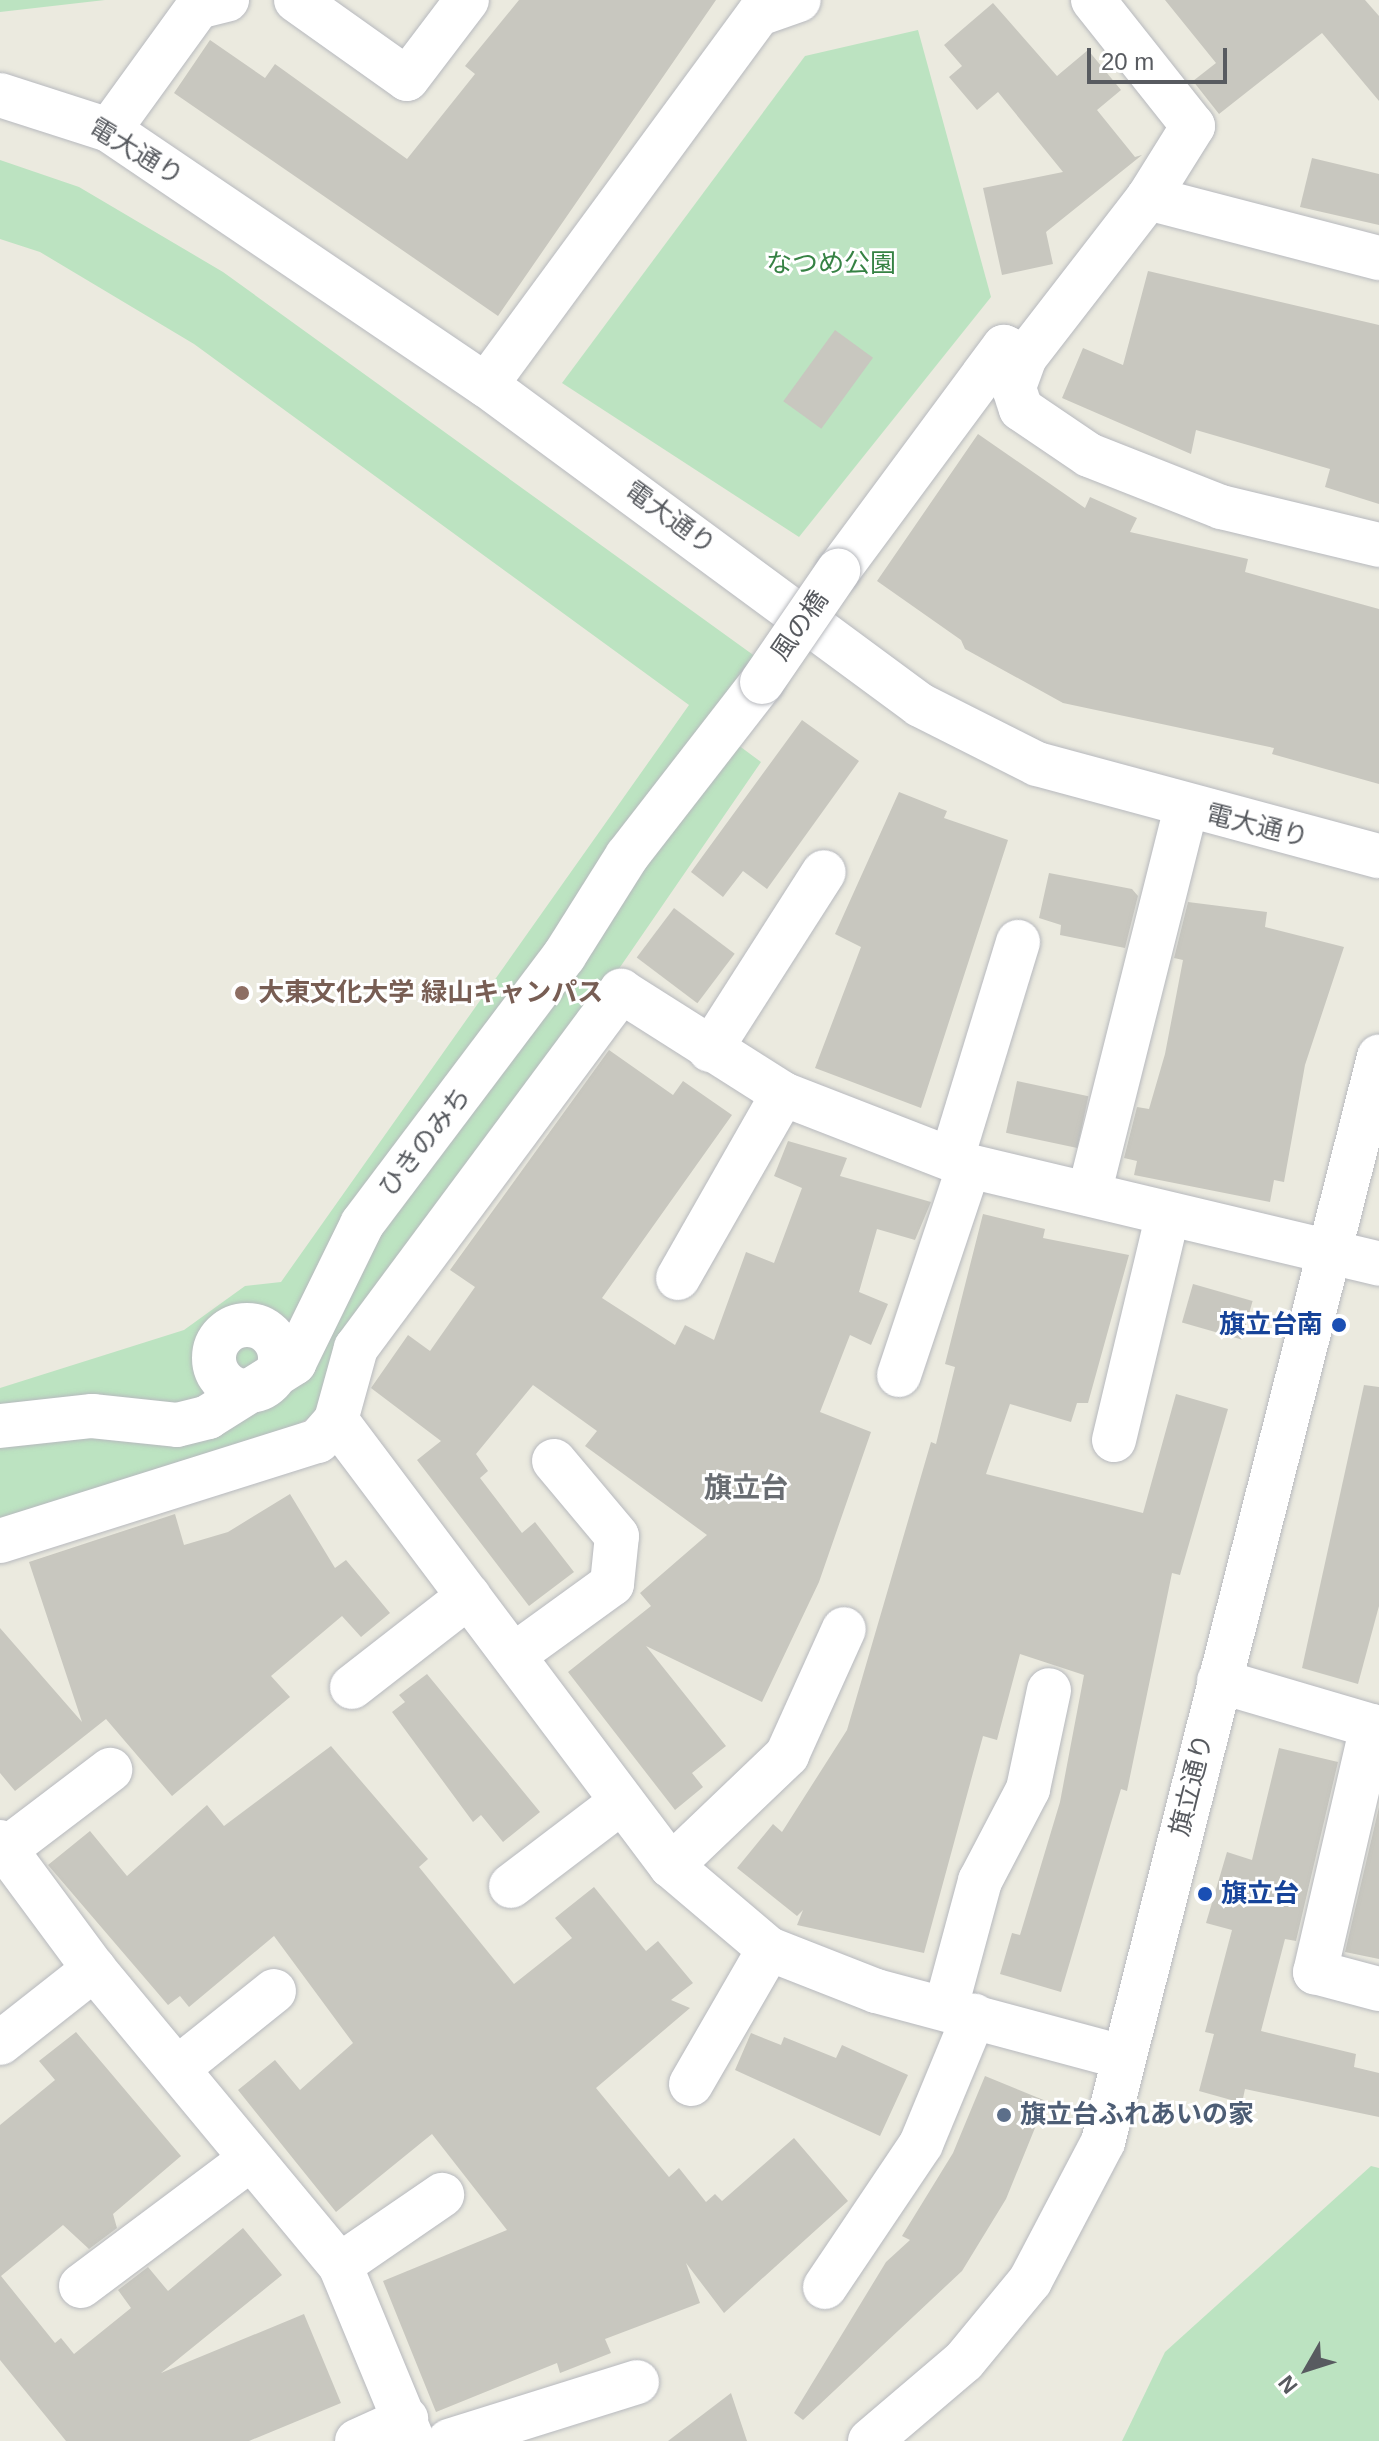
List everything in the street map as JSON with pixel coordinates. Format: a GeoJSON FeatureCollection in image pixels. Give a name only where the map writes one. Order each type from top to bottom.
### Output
{"type":"FeatureCollection","features":[{"type":"Feature","properties":{"kind":"street"},"geometry":{"type":"LineString","coordinates":[[109,130],[198,7],[227,0]]}},
{"type":"Feature","properties":{"kind":"street"},"geometry":{"type":"LineString","coordinates":[[296,0],[407,79],[467,0]]}},
{"type":"Feature","properties":{"kind":"street"},"geometry":{"type":"LineString","coordinates":[[1093,0],[1193,126],[1148,198],[1025,357],[1014,388],[1021,409],[1089,455],[1221,507],[1379,545]]}},
{"type":"Feature","properties":{"kind":"street"},"geometry":{"type":"LineString","coordinates":[[486,385],[759,14],[787,2]]}},
{"type":"Feature","properties":{"kind":"street","name":"電大通り"},"geometry":{"type":"LineString","coordinates":[[0,95],[109,130],[486,385],[920,705],[1037,764],[1186,809],[1379,856]]}},
{"type":"Feature","properties":{"kind":"street"},"geometry":{"type":"LineString","coordinates":[[1148,198],[1379,258]]}},
{"type":"Feature","properties":{"kind":"street","name":"風の橋"},"geometry":{"type":"LineString","coordinates":[[762,682],[838,571],[1004,347],[1025,357]]}},
{"type":"Feature","properties":{"kind":"street","name":"ひきのみち"},"geometry":{"type":"LineString","coordinates":[[0,1426],[92,1416],[177,1425],[208,1417],[267,1385],[305,1350],[362,1224],[564,956],[627,856],[762,682]]}},
{"type":"Feature","properties":{"kind":"street"},"geometry":{"type":"LineString","coordinates":[[1089,1194],[1186,809]]}},
{"type":"Feature","properties":{"kind":"street"},"geometry":{"type":"LineString","coordinates":[[710,1050],[824,872]]}},
{"type":"Feature","properties":{"kind":"street"},"geometry":{"type":"LineString","coordinates":[[899,1375],[1018,942]]}},
{"type":"Feature","properties":{"kind":"street"},"geometry":{"type":"LineString","coordinates":[[0,1541],[291,1454],[318,1441],[336,1420],[356,1348],[621,991],[783,1094],[960,1162],[1167,1217],[1379,1264]]}},
{"type":"Feature","properties":{"kind":"street","name":"旗立通り"},"geometry":{"type":"LineString","coordinates":[[870,2441],[964,2361],[1030,2281],[1103,2142],[1122,2057],[1379,1057]]}},
{"type":"Feature","properties":{"kind":"street"},"geometry":{"type":"LineString","coordinates":[[678,1278],[783,1094]]}},
{"type":"Feature","properties":{"kind":"street"},"geometry":{"type":"LineString","coordinates":[[1114,1440],[1167,1217]]}},
{"type":"Feature","properties":{"kind":"street"},"geometry":{"type":"LineString","coordinates":[[336,1420],[514,1655],[620,1803],[671,1866],[769,1949],[825,1974],[1122,2057]]}},
{"type":"Feature","properties":{"kind":"street"},"geometry":{"type":"LineString","coordinates":[[514,1655],[612,1584],[617,1536],[554,1461]]}},
{"type":"Feature","properties":{"kind":"street"},"geometry":{"type":"LineString","coordinates":[[352,1687],[469,1596]]}},
{"type":"Feature","properties":{"kind":"street"},"geometry":{"type":"LineString","coordinates":[[671,1866],[787,1755],[844,1629]]}},
{"type":"Feature","properties":{"kind":"street"},"geometry":{"type":"LineString","coordinates":[[1219,1681],[1375,1727],[1315,1972],[1379,1989]]}},
{"type":"Feature","properties":{"kind":"street"},"geometry":{"type":"LineString","coordinates":[[825,2287],[921,2144],[960,2012],[980,1881],[1028,1789],[1049,1690]]}},
{"type":"Feature","properties":{"kind":"street"},"geometry":{"type":"LineString","coordinates":[[110,1770],[3,1845],[94,1969],[340,2265],[409,2430],[357,2441]]}},
{"type":"Feature","properties":{"kind":"street"},"geometry":{"type":"LineString","coordinates":[[511,1886],[620,1803]]}},
{"type":"Feature","properties":{"kind":"street"},"geometry":{"type":"LineString","coordinates":[[691,2084],[769,1949]]}},
{"type":"Feature","properties":{"kind":"street"},"geometry":{"type":"LineString","coordinates":[[0,2043],[94,1969]]}},
{"type":"Feature","properties":{"kind":"street"},"geometry":{"type":"LineString","coordinates":[[178,2068],[274,1991]]}},
{"type":"Feature","properties":{"kind":"street"},"geometry":{"type":"LineString","coordinates":[[81,2286],[251,2159]]}},
{"type":"Feature","properties":{"kind":"street"},"geometry":{"type":"LineString","coordinates":[[340,2265],[442,2195]]}},
{"type":"Feature","properties":{"kind":"street"},"geometry":{"type":"LineString","coordinates":[[449,2441],[637,2382]]}},
{"type":"Feature","properties":{"kind":"green space"},"geometry":{"type":"Polygon","coordinates":[[[0,0],[105,0],[0,12],[0,0]]]}},
{"type":"Feature","properties":{"kind":"green space","name":"なつめ公園"},"geometry":{"type":"Polygon","coordinates":[[[918,30],[991,297],[799,537],[562,383],[805,56],[918,30]]]}},
{"type":"Feature","properties":{"kind":"green space"},"geometry":{"type":"Polygon","coordinates":[[[0,160],[79,187],[223,272],[785,678],[734,742],[761,762],[311,1417],[266,1442],[0,1520],[0,1388],[184,1330],[245,1286],[281,1282],[689,705],[194,344],[40,252],[0,239],[0,160]]]}},
{"type":"Feature","properties":{"kind":"green space"},"geometry":{"type":"Polygon","coordinates":[[[1371,2166],[1379,2168],[1379,2441],[1122,2441],[1165,2352],[1371,2166]]]}},
{"type":"Feature","properties":{"kind":"building"},"geometry":{"type":"Polygon","coordinates":[[[519,0],[716,0],[498,316],[174,93],[210,40],[265,78],[275,64],[407,159],[475,74],[465,66],[519,0]]]}},
{"type":"Feature","properties":{"kind":"building"},"geometry":{"type":"Polygon","coordinates":[[[1165,0],[1365,0],[1379,16],[1379,101],[1322,33],[1219,114],[1193,81],[1216,63],[1165,0]]]}},
{"type":"Feature","properties":{"kind":"building"},"geometry":{"type":"Polygon","coordinates":[[[993,3],[1057,76],[1088,50],[1121,90],[1097,110],[1135,157],[1142,155],[1046,232],[1053,264],[1002,275],[983,188],[1063,172],[998,92],[977,110],[949,77],[962,66],[944,45],[993,3]]]}},
{"type":"Feature","properties":{"kind":"building"},"geometry":{"type":"Polygon","coordinates":[[[1312,158],[1379,174],[1379,225],[1300,207],[1312,158]]]}},
{"type":"Feature","properties":{"kind":"building"},"geometry":{"type":"Polygon","coordinates":[[[1148,271],[1379,325],[1379,504],[1325,487],[1330,469],[1196,430],[1191,454],[1062,398],[1083,348],[1123,365],[1148,271]]]}},
{"type":"Feature","properties":{"kind":"building"},"geometry":{"type":"Polygon","coordinates":[[[835,330],[873,358],[821,429],[783,401],[835,330]]]}},
{"type":"Feature","properties":{"kind":"building"},"geometry":{"type":"Polygon","coordinates":[[[978,434],[1085,508],[1090,497],[1137,518],[1130,532],[1248,559],[1245,572],[1379,609],[1379,784],[1272,754],[1274,748],[1063,703],[965,649],[961,640],[877,581],[978,434]]]}},
{"type":"Feature","properties":{"kind":"building"},"geometry":{"type":"Polygon","coordinates":[[[802,720],[859,761],[767,889],[743,871],[723,897],[691,872],[802,720]]]}},
{"type":"Feature","properties":{"kind":"building"},"geometry":{"type":"Polygon","coordinates":[[[899,792],[947,811],[944,818],[1008,840],[921,1108],[815,1068],[861,947],[835,934],[899,792]]]}},
{"type":"Feature","properties":{"kind":"building"},"geometry":{"type":"Polygon","coordinates":[[[1049,873],[1132,889],[1138,896],[1125,948],[1060,935],[1061,925],[1039,918],[1049,873]]]}},
{"type":"Feature","properties":{"kind":"building"},"geometry":{"type":"Polygon","coordinates":[[[1188,902],[1267,912],[1265,927],[1344,947],[1305,1065],[1284,1182],[1274,1180],[1270,1202],[1134,1175],[1137,1161],[1124,1158],[1137,1107],[1149,1109],[1165,1054],[1183,960],[1174,958],[1188,902]]]}},
{"type":"Feature","properties":{"kind":"building"},"geometry":{"type":"Polygon","coordinates":[[[674,908],[735,954],[697,1003],[637,958],[674,908]]]}},
{"type":"Feature","properties":{"kind":"building"},"geometry":{"type":"Polygon","coordinates":[[[609,1050],[673,1095],[683,1081],[732,1115],[602,1298],[675,1345],[685,1325],[714,1340],[746,1252],[774,1263],[802,1188],[774,1176],[788,1141],[847,1158],[840,1176],[931,1202],[915,1240],[877,1229],[859,1292],[888,1304],[871,1345],[850,1335],[820,1412],[871,1432],[819,1582],[762,1702],[646,1646],[726,1746],[692,1773],[703,1787],[675,1810],[568,1672],[651,1606],[640,1593],[707,1535],[585,1446],[597,1431],[533,1385],[476,1454],[488,1471],[480,1478],[522,1533],[535,1522],[574,1572],[529,1606],[417,1460],[441,1441],[371,1388],[408,1335],[430,1351],[475,1287],[450,1270],[609,1050]]]}},
{"type":"Feature","properties":{"kind":"building"},"geometry":{"type":"Polygon","coordinates":[[[1017,1081],[1088,1096],[1077,1148],[1006,1133],[1017,1081]]]}},
{"type":"Feature","properties":{"kind":"building"},"geometry":{"type":"Polygon","coordinates":[[[983,1214],[1045,1229],[1043,1238],[1129,1255],[1088,1403],[1077,1403],[1071,1422],[1010,1404],[986,1474],[1143,1513],[1176,1394],[1228,1409],[1180,1575],[1172,1573],[1127,1791],[1121,1789],[1061,1992],[1000,1974],[1012,1933],[1020,1935],[1060,1802],[1084,1675],[1020,1654],[997,1740],[983,1736],[924,1953],[797,1925],[803,1910],[797,1916],[737,1868],[773,1824],[782,1832],[847,1730],[931,1442],[936,1444],[955,1367],[945,1364],[983,1214]]]}},
{"type":"Feature","properties":{"kind":"building"},"geometry":{"type":"Polygon","coordinates":[[[1193,1284],[1253,1301],[1242,1340],[1182,1322],[1193,1284]]]}},
{"type":"Feature","properties":{"kind":"building"},"geometry":{"type":"Polygon","coordinates":[[[1364,1385],[1379,1387],[1379,1606],[1358,1684],[1302,1668],[1364,1385]]]}},
{"type":"Feature","properties":{"kind":"building"},"geometry":{"type":"Polygon","coordinates":[[[290,1494],[335,1568],[346,1560],[390,1613],[361,1637],[342,1616],[271,1676],[290,1697],[172,1796],[106,1719],[15,1791],[0,1773],[0,1628],[82,1722],[29,1562],[175,1514],[184,1545],[228,1532],[290,1494]]]}},
{"type":"Feature","properties":{"kind":"building"},"geometry":{"type":"Polygon","coordinates":[[[427,1674],[540,1812],[503,1842],[481,1815],[473,1822],[392,1712],[405,1702],[399,1695],[427,1674]]]}},
{"type":"Feature","properties":{"kind":"building"},"geometry":{"type":"Polygon","coordinates":[[[331,1746],[428,1859],[419,1867],[514,1984],[572,1938],[555,1918],[594,1887],[646,1951],[658,1941],[693,1983],[671,2000],[690,2008],[596,2088],[669,2177],[679,2168],[706,2202],[715,2194],[722,2201],[794,2138],[848,2201],[724,2313],[686,2263],[700,2303],[605,2339],[611,2353],[560,2373],[557,2363],[436,2412],[383,2281],[507,2230],[432,2134],[336,2212],[238,2090],[275,2060],[300,2090],[353,2043],[274,1936],[189,2007],[180,1996],[168,2005],[48,1865],[90,1831],[127,1876],[207,1805],[224,1826],[331,1746]]]}},
{"type":"Feature","properties":{"kind":"building"},"geometry":{"type":"Polygon","coordinates":[[[1279,1748],[1338,1762],[1296,1941],[1285,1939],[1261,2031],[1356,2054],[1354,2067],[1379,2073],[1379,2117],[1245,2089],[1242,2103],[1199,2091],[1214,2034],[1205,2032],[1232,1930],[1206,1923],[1227,1852],[1252,1860],[1279,1748]]]}},
{"type":"Feature","properties":{"kind":"building"},"geometry":{"type":"Polygon","coordinates":[[[1379,1807],[1379,1959],[1345,1952],[1379,1807]]]}},
{"type":"Feature","properties":{"kind":"building"},"geometry":{"type":"Polygon","coordinates":[[[76,2032],[181,2156],[113,2214],[117,2228],[89,2249],[63,2225],[1,2276],[55,2343],[61,2338],[74,2354],[131,2308],[118,2290],[148,2267],[168,2291],[243,2228],[282,2275],[161,2373],[304,2314],[341,2403],[249,2441],[66,2441],[0,2360],[0,2125],[55,2080],[39,2061],[76,2032]]]}},
{"type":"Feature","properties":{"kind":"building"},"geometry":{"type":"Polygon","coordinates":[[[751,2033],[781,2045],[784,2037],[836,2058],[842,2045],[908,2075],[880,2136],[735,2070],[751,2033]]]}},
{"type":"Feature","properties":{"kind":"building"},"geometry":{"type":"Polygon","coordinates":[[[985,2076],[1046,2101],[1006,2199],[962,2271],[803,2420],[794,2413],[886,2262],[910,2240],[902,2236],[953,2153],[985,2076]]]}},
{"type":"Feature","properties":{"kind":"building"},"geometry":{"type":"Polygon","coordinates":[[[731,2393],[747,2441],[668,2441],[731,2393]]]}},
{"type":"Feature","properties":{"kind":"place","name":"大東文化大学 緑山キャンパス"},"geometry":{"type":"Point","coordinates":[242,993]}},
{"type":"Feature","properties":{"kind":"place","name":"旗立台南"},"geometry":{"type":"Point","coordinates":[1339,1325]}},
{"type":"Feature","properties":{"kind":"place","name":"旗立台"},"geometry":{"type":"Point","coordinates":[1205,1894]}},
{"type":"Feature","properties":{"kind":"place","name":"旗立台ふれあいの家"},"geometry":{"type":"Point","coordinates":[1004,2115]}},
{"type":"Feature","properties":{"kind":"district","name":"旗立台"},"geometry":{"type":"Point","coordinates":[746,1488]}}]}
